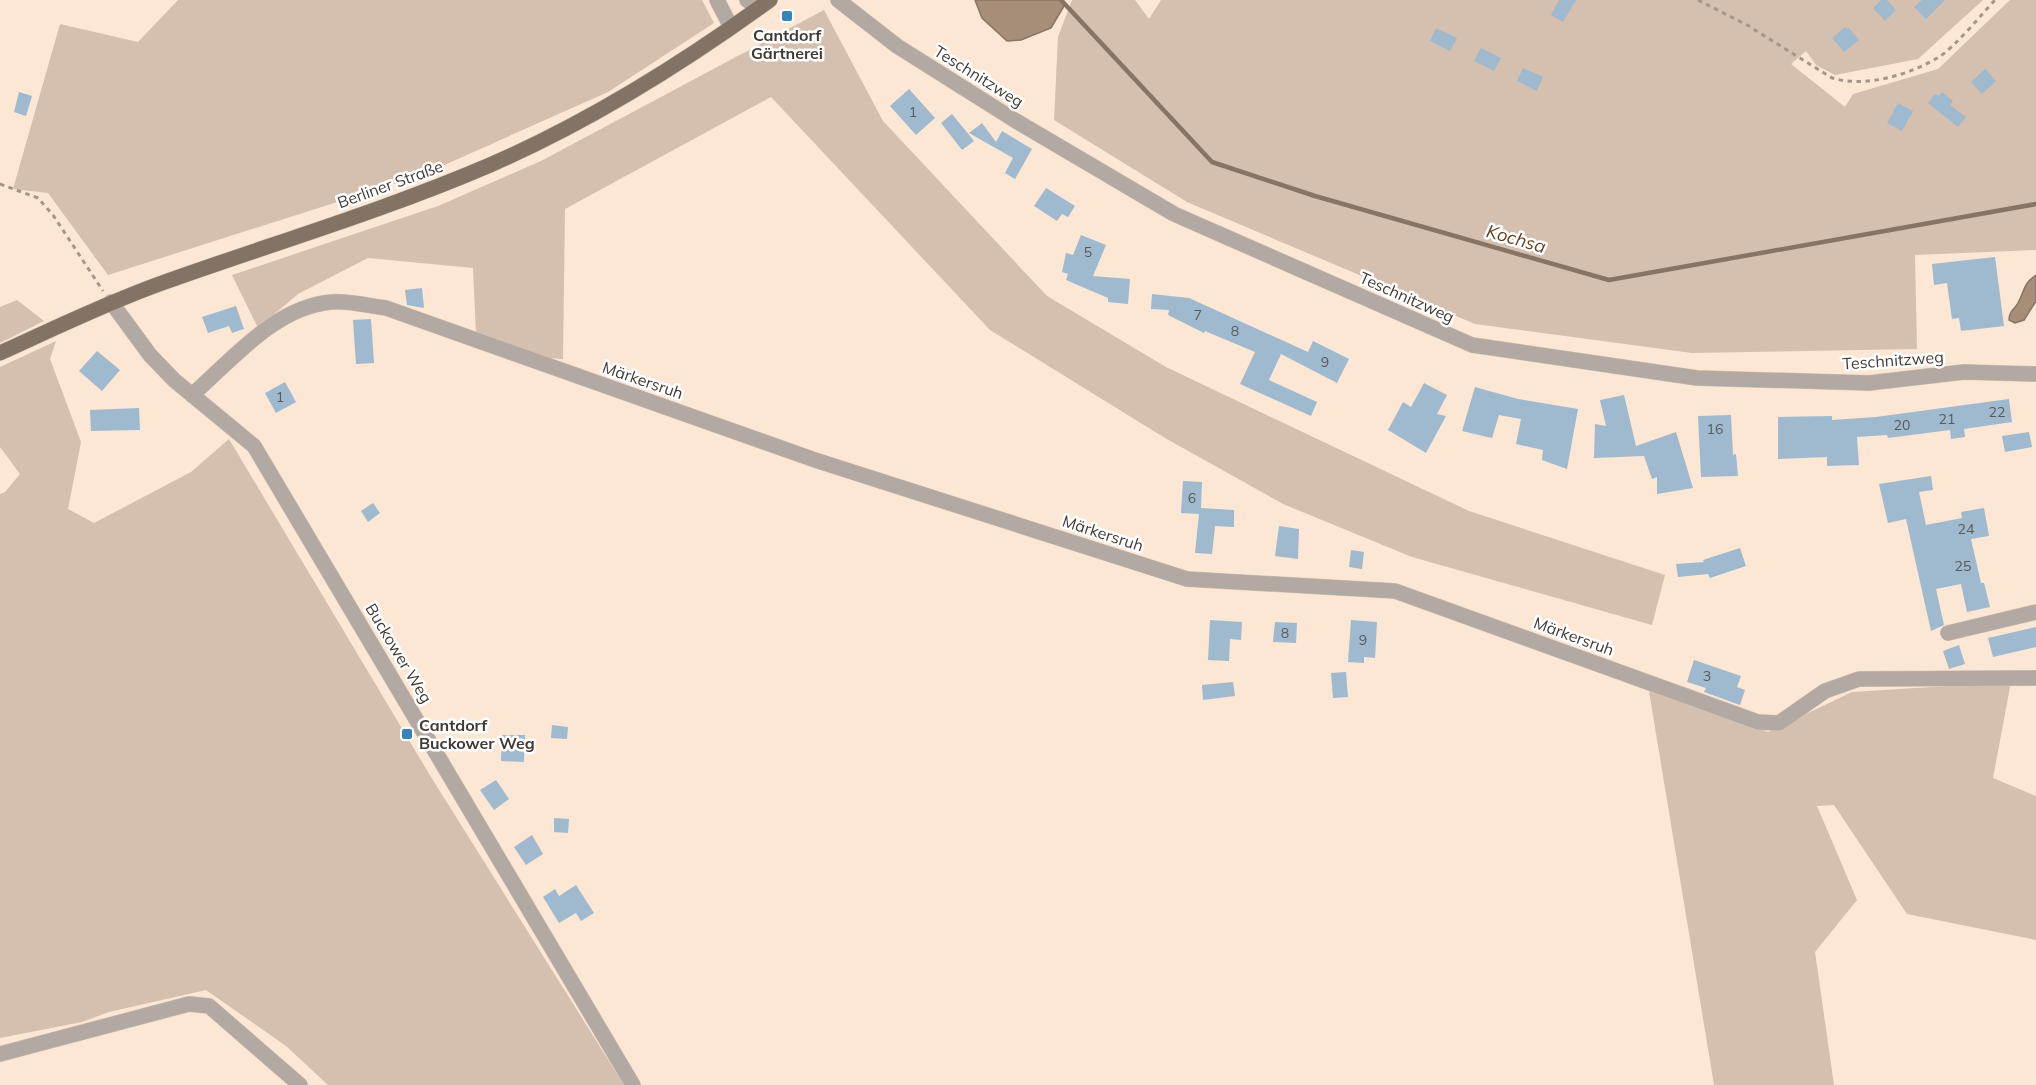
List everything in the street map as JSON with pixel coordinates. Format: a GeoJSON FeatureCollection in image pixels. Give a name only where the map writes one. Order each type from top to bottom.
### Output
{"type":"FeatureCollection","features":[{"type":"Feature","properties":{"kind":"main road","name":"Berliner Straße"},"geometry":{"type":"LineString","coordinates":[[0,353],[111,303],[427,191],[491,165],[629,94],[730,27],[758,3]]}},
{"type":"Feature","properties":{"kind":"street"},"geometry":{"type":"LineString","coordinates":[[717,0],[730,27]]}},
{"type":"Feature","properties":{"kind":"street","name":"Teschnitzweg"},"geometry":{"type":"LineString","coordinates":[[838,0],[917,58],[1016,121],[1174,214],[1472,345],[1697,378],[1869,383],[1964,372],[2036,374]]}},
{"type":"Feature","properties":{"kind":"street","name":"Märkersruh"},"geometry":{"type":"LineString","coordinates":[[192,394],[268,328],[300,307],[333,302],[386,308],[814,459],[1187,579],[1395,591],[1758,722],[1779,723],[1825,692],[1859,679],[2036,678]]}},
{"type":"Feature","properties":{"kind":"street","name":"Buckower Weg"},"geometry":{"type":"LineString","coordinates":[[111,303],[150,355],[192,394],[255,446],[633,1085]]}},
{"type":"Feature","properties":{"kind":"street"},"geometry":{"type":"LineString","coordinates":[[1948,633],[2036,612]]}},
{"type":"Feature","properties":{"kind":"street"},"geometry":{"type":"LineString","coordinates":[[0,1054],[189,1004],[199,1005],[208,1006],[300,1085]]}},
{"type":"Feature","properties":{"kind":"path"},"geometry":{"type":"LineString","coordinates":[[1698,0],[1747,26],[1832,78],[1844,82],[1886,79],[1940,56],[1995,0]]}},
{"type":"Feature","properties":{"kind":"path"},"geometry":{"type":"LineString","coordinates":[[0,184],[38,198],[53,215],[111,303]]}},
{"type":"Feature","properties":{"kind":"shaded area"},"geometry":{"type":"Polygon","coordinates":[[[178,0],[702,0],[714,23],[608,92],[422,175],[108,275],[48,193],[13,189],[60,24],[138,42],[178,0]]]}},
{"type":"Feature","properties":{"kind":"shaded area"},"geometry":{"type":"Polygon","coordinates":[[[975,0],[1063,0],[1064,6],[1051,28],[1021,40],[1007,41],[982,18],[975,0]]]}},
{"type":"Feature","properties":{"kind":"shaded area"},"geometry":{"type":"Polygon","coordinates":[[[1072,0],[1135,0],[1149,19],[1161,0],[1983,0],[1918,59],[1835,75],[1816,65],[1806,51],[1791,64],[1845,107],[1853,94],[1938,69],[2010,0],[2036,0],[2036,250],[1915,255],[1917,349],[1692,353],[1475,324],[1187,202],[1054,120],[1058,37],[1072,0]]]}},
{"type":"Feature","properties":{"kind":"shaded area"},"geometry":{"type":"Polygon","coordinates":[[[824,10],[883,121],[1047,296],[1166,367],[1469,511],[1665,575],[1652,625],[1412,557],[1283,504],[1165,438],[990,330],[771,97],[565,209],[563,359],[547,358],[476,334],[473,268],[368,258],[298,294],[258,328],[232,275],[438,206],[541,161],[824,10]]]}},
{"type":"Feature","properties":{"kind":"shaded area"},"geometry":{"type":"Polygon","coordinates":[[[2036,275],[2036,301],[2024,320],[2015,323],[2009,320],[2026,285],[2036,275]]]}},
{"type":"Feature","properties":{"kind":"shaded area"},"geometry":{"type":"Polygon","coordinates":[[[17,300],[44,321],[0,343],[0,307],[17,300]]]}},
{"type":"Feature","properties":{"kind":"shaded area"},"geometry":{"type":"Polygon","coordinates":[[[56,341],[50,359],[81,442],[68,509],[94,523],[191,472],[229,439],[431,777],[624,1085],[328,1085],[286,1046],[206,990],[109,1012],[82,1022],[0,1038],[0,494],[5,492],[20,474],[0,447],[0,367],[56,341]]]}},
{"type":"Feature","properties":{"kind":"shaded area"},"geometry":{"type":"Polygon","coordinates":[[[2011,682],[1993,778],[2036,796],[2036,940],[1907,914],[1834,805],[1817,806],[1857,900],[1815,952],[1834,1085],[1714,1085],[1648,685],[1768,732],[1852,692],[2011,682]]]}},
{"type":"Feature","properties":{"kind":"building"},"geometry":{"type":"Polygon","coordinates":[[[1559,0],[1576,0],[1563,22],[1551,15],[1559,0]]]}},
{"type":"Feature","properties":{"kind":"building"},"geometry":{"type":"Polygon","coordinates":[[[1881,0],[1887,0],[1896,10],[1885,21],[1873,8],[1881,0]]]}},
{"type":"Feature","properties":{"kind":"building"},"geometry":{"type":"Polygon","coordinates":[[[1922,0],[1945,0],[1926,19],[1914,7],[1922,0]]]}},
{"type":"Feature","properties":{"kind":"building"},"geometry":{"type":"Polygon","coordinates":[[[1845,27],[1849,28],[1859,40],[1844,52],[1832,38],[1845,27]]]}},
{"type":"Feature","properties":{"kind":"building"},"geometry":{"type":"Polygon","coordinates":[[[1436,28],[1457,38],[1450,51],[1430,41],[1436,28]]]}},
{"type":"Feature","properties":{"kind":"building"},"geometry":{"type":"Polygon","coordinates":[[[1481,48],[1501,58],[1494,71],[1474,61],[1481,48]]]}},
{"type":"Feature","properties":{"kind":"building"},"geometry":{"type":"Polygon","coordinates":[[[1523,68],[1543,77],[1537,91],[1517,81],[1523,68]]]}},
{"type":"Feature","properties":{"kind":"building"},"geometry":{"type":"Polygon","coordinates":[[[1985,69],[1996,81],[1982,94],[1971,82],[1985,69]]]}},
{"type":"Feature","properties":{"kind":"building"},"geometry":{"type":"Polygon","coordinates":[[[909,89],[935,118],[916,135],[890,106],[909,89]]]}},
{"type":"Feature","properties":{"kind":"building"},"geometry":{"type":"Polygon","coordinates":[[[19,92],[32,96],[26,116],[14,112],[19,92]]]}},
{"type":"Feature","properties":{"kind":"building"},"geometry":{"type":"Polygon","coordinates":[[[1942,92],[1953,101],[1950,105],[1966,117],[1958,127],[1928,103],[1935,94],[1939,96],[1942,92]]]}},
{"type":"Feature","properties":{"kind":"building"},"geometry":{"type":"Polygon","coordinates":[[[1898,103],[1913,111],[1902,131],[1887,123],[1898,103]]]}},
{"type":"Feature","properties":{"kind":"building"},"geometry":{"type":"Polygon","coordinates":[[[952,114],[974,141],[962,150],[941,123],[952,114]]]}},
{"type":"Feature","properties":{"kind":"building"},"geometry":{"type":"Polygon","coordinates":[[[982,123],[996,142],[1002,131],[1032,149],[1015,179],[1005,173],[1013,158],[969,133],[982,123]]]}},
{"type":"Feature","properties":{"kind":"building"},"geometry":{"type":"Polygon","coordinates":[[[1046,188],[1075,206],[1068,217],[1062,214],[1057,221],[1034,206],[1046,188]]]}},
{"type":"Feature","properties":{"kind":"building"},"geometry":{"type":"Polygon","coordinates":[[[1081,235],[1106,245],[1093,276],[1130,279],[1128,304],[1108,302],[1108,298],[1066,280],[1068,274],[1062,272],[1066,253],[1073,255],[1081,235]]]}},
{"type":"Feature","properties":{"kind":"building"},"geometry":{"type":"Polygon","coordinates":[[[1995,257],[2004,326],[1961,331],[1959,318],[1952,319],[1947,283],[1934,285],[1932,264],[1995,257]]]}},
{"type":"Feature","properties":{"kind":"building"},"geometry":{"type":"Polygon","coordinates":[[[422,288],[424,308],[407,305],[405,290],[422,288]]]}},
{"type":"Feature","properties":{"kind":"building"},"geometry":{"type":"Polygon","coordinates":[[[1152,294],[1189,298],[1308,352],[1313,341],[1349,359],[1337,383],[1281,354],[1269,380],[1317,402],[1311,416],[1240,384],[1255,352],[1205,331],[1204,333],[1168,315],[1169,310],[1151,309],[1152,294]]]}},
{"type":"Feature","properties":{"kind":"building"},"geometry":{"type":"Polygon","coordinates":[[[236,306],[244,329],[232,333],[229,326],[208,333],[202,317],[236,306]]]}},
{"type":"Feature","properties":{"kind":"building"},"geometry":{"type":"Polygon","coordinates":[[[371,319],[374,363],[356,364],[353,320],[371,319]]]}},
{"type":"Feature","properties":{"kind":"building"},"geometry":{"type":"Polygon","coordinates":[[[97,351],[120,370],[102,391],[79,371],[97,351]]]}},
{"type":"Feature","properties":{"kind":"building"},"geometry":{"type":"Polygon","coordinates":[[[285,382],[296,402],[276,413],[265,393],[285,382]]]}},
{"type":"Feature","properties":{"kind":"building"},"geometry":{"type":"Polygon","coordinates":[[[1424,383],[1447,395],[1437,414],[1446,416],[1426,453],[1388,430],[1403,402],[1411,407],[1424,383]]]}},
{"type":"Feature","properties":{"kind":"building"},"geometry":{"type":"Polygon","coordinates":[[[1475,387],[1518,399],[1578,409],[1567,469],[1542,460],[1543,450],[1516,444],[1521,419],[1499,415],[1492,438],[1462,431],[1475,387]]]}},
{"type":"Feature","properties":{"kind":"building"},"geometry":{"type":"Polygon","coordinates":[[[1624,395],[1636,446],[1676,432],[1693,488],[1657,494],[1657,477],[1652,479],[1644,456],[1594,458],[1595,424],[1606,426],[1600,400],[1624,395]]]}},
{"type":"Feature","properties":{"kind":"building"},"geometry":{"type":"Polygon","coordinates":[[[2009,399],[2012,422],[1964,429],[1965,437],[1951,439],[1950,430],[1888,438],[1887,435],[1857,437],[1859,465],[1827,466],[1827,457],[1778,459],[1778,417],[1832,416],[1832,420],[1876,417],[2009,399]]]}},
{"type":"Feature","properties":{"kind":"building"},"geometry":{"type":"Polygon","coordinates":[[[139,408],[140,430],[91,431],[90,410],[139,408]]]}},
{"type":"Feature","properties":{"kind":"building"},"geometry":{"type":"Polygon","coordinates":[[[1731,415],[1733,455],[1736,454],[1738,476],[1701,477],[1698,416],[1731,415]]]}},
{"type":"Feature","properties":{"kind":"building"},"geometry":{"type":"Polygon","coordinates":[[[2029,432],[2032,447],[2005,452],[2002,436],[2029,432]]]}},
{"type":"Feature","properties":{"kind":"building"},"geometry":{"type":"Polygon","coordinates":[[[1931,476],[1933,490],[1919,492],[1926,525],[1962,518],[1961,512],[1984,508],[1989,536],[1971,539],[1981,583],[1984,583],[1990,607],[1967,612],[1961,584],[1936,589],[1944,625],[1931,631],[1906,519],[1888,523],[1879,484],[1931,476]]]}},
{"type":"Feature","properties":{"kind":"building"},"geometry":{"type":"Polygon","coordinates":[[[1183,481],[1202,482],[1201,508],[1234,510],[1234,527],[1215,526],[1212,554],[1195,553],[1199,514],[1181,513],[1183,481]]]}},
{"type":"Feature","properties":{"kind":"building"},"geometry":{"type":"Polygon","coordinates":[[[373,503],[380,513],[368,522],[361,511],[373,503]]]}},
{"type":"Feature","properties":{"kind":"building"},"geometry":{"type":"Polygon","coordinates":[[[1279,526],[1299,529],[1298,559],[1275,556],[1279,526]]]}},
{"type":"Feature","properties":{"kind":"building"},"geometry":{"type":"Polygon","coordinates":[[[1740,548],[1746,566],[1710,578],[1708,574],[1678,577],[1676,564],[1704,562],[1703,560],[1740,548]]]}},
{"type":"Feature","properties":{"kind":"building"},"geometry":{"type":"Polygon","coordinates":[[[1351,550],[1364,552],[1362,569],[1349,567],[1351,550]]]}},
{"type":"Feature","properties":{"kind":"building"},"geometry":{"type":"Polygon","coordinates":[[[1210,620],[1242,622],[1241,640],[1230,639],[1229,661],[1208,660],[1210,620]]]}},
{"type":"Feature","properties":{"kind":"building"},"geometry":{"type":"Polygon","coordinates":[[[1351,620],[1377,622],[1375,658],[1364,657],[1364,663],[1348,662],[1351,620]]]}},
{"type":"Feature","properties":{"kind":"building"},"geometry":{"type":"Polygon","coordinates":[[[1275,622],[1297,623],[1296,643],[1273,642],[1275,622]]]}},
{"type":"Feature","properties":{"kind":"building"},"geometry":{"type":"Polygon","coordinates":[[[2036,627],[2036,647],[1993,657],[1988,638],[2036,627]]]}},
{"type":"Feature","properties":{"kind":"building"},"geometry":{"type":"Polygon","coordinates":[[[1959,645],[1965,664],[1949,669],[1943,651],[1959,645]]]}},
{"type":"Feature","properties":{"kind":"building"},"geometry":{"type":"Polygon","coordinates":[[[1694,660],[1741,676],[1737,687],[1745,690],[1740,705],[1704,692],[1706,688],[1687,682],[1694,660]]]}},
{"type":"Feature","properties":{"kind":"building"},"geometry":{"type":"Polygon","coordinates":[[[1346,672],[1348,697],[1333,698],[1331,673],[1346,672]]]}},
{"type":"Feature","properties":{"kind":"building"},"geometry":{"type":"Polygon","coordinates":[[[1233,682],[1235,696],[1203,700],[1202,685],[1233,682]]]}},
{"type":"Feature","properties":{"kind":"building"},"geometry":{"type":"Polygon","coordinates":[[[552,725],[568,727],[567,739],[551,738],[552,725]]]}},
{"type":"Feature","properties":{"kind":"building"},"geometry":{"type":"Polygon","coordinates":[[[502,735],[525,735],[524,762],[501,761],[502,735]]]}},
{"type":"Feature","properties":{"kind":"building"},"geometry":{"type":"Polygon","coordinates":[[[496,780],[509,799],[494,810],[480,790],[496,780]]]}},
{"type":"Feature","properties":{"kind":"building"},"geometry":{"type":"Polygon","coordinates":[[[554,818],[569,819],[568,833],[554,832],[554,818]]]}},
{"type":"Feature","properties":{"kind":"building"},"geometry":{"type":"Polygon","coordinates":[[[532,835],[543,854],[526,865],[514,847],[532,835]]]}},
{"type":"Feature","properties":{"kind":"building"},"geometry":{"type":"Polygon","coordinates":[[[576,885],[594,913],[581,921],[576,913],[559,923],[543,897],[555,889],[559,896],[576,885]]]}},
{"type":"Feature","properties":{"kind":"waterway","name":"Kochsa"},"geometry":{"type":"LineString","coordinates":[[1061,0],[1212,162],[1315,196],[1609,280],[2036,204]]}},
{"type":"Feature","properties":{"kind":"place","name":"Cantdorf Gärtnerei"},"geometry":{"type":"Point","coordinates":[787,16]}},
{"type":"Feature","properties":{"kind":"place","name":"Cantdorf Buckower Weg"},"geometry":{"type":"Point","coordinates":[407,734]}}]}
